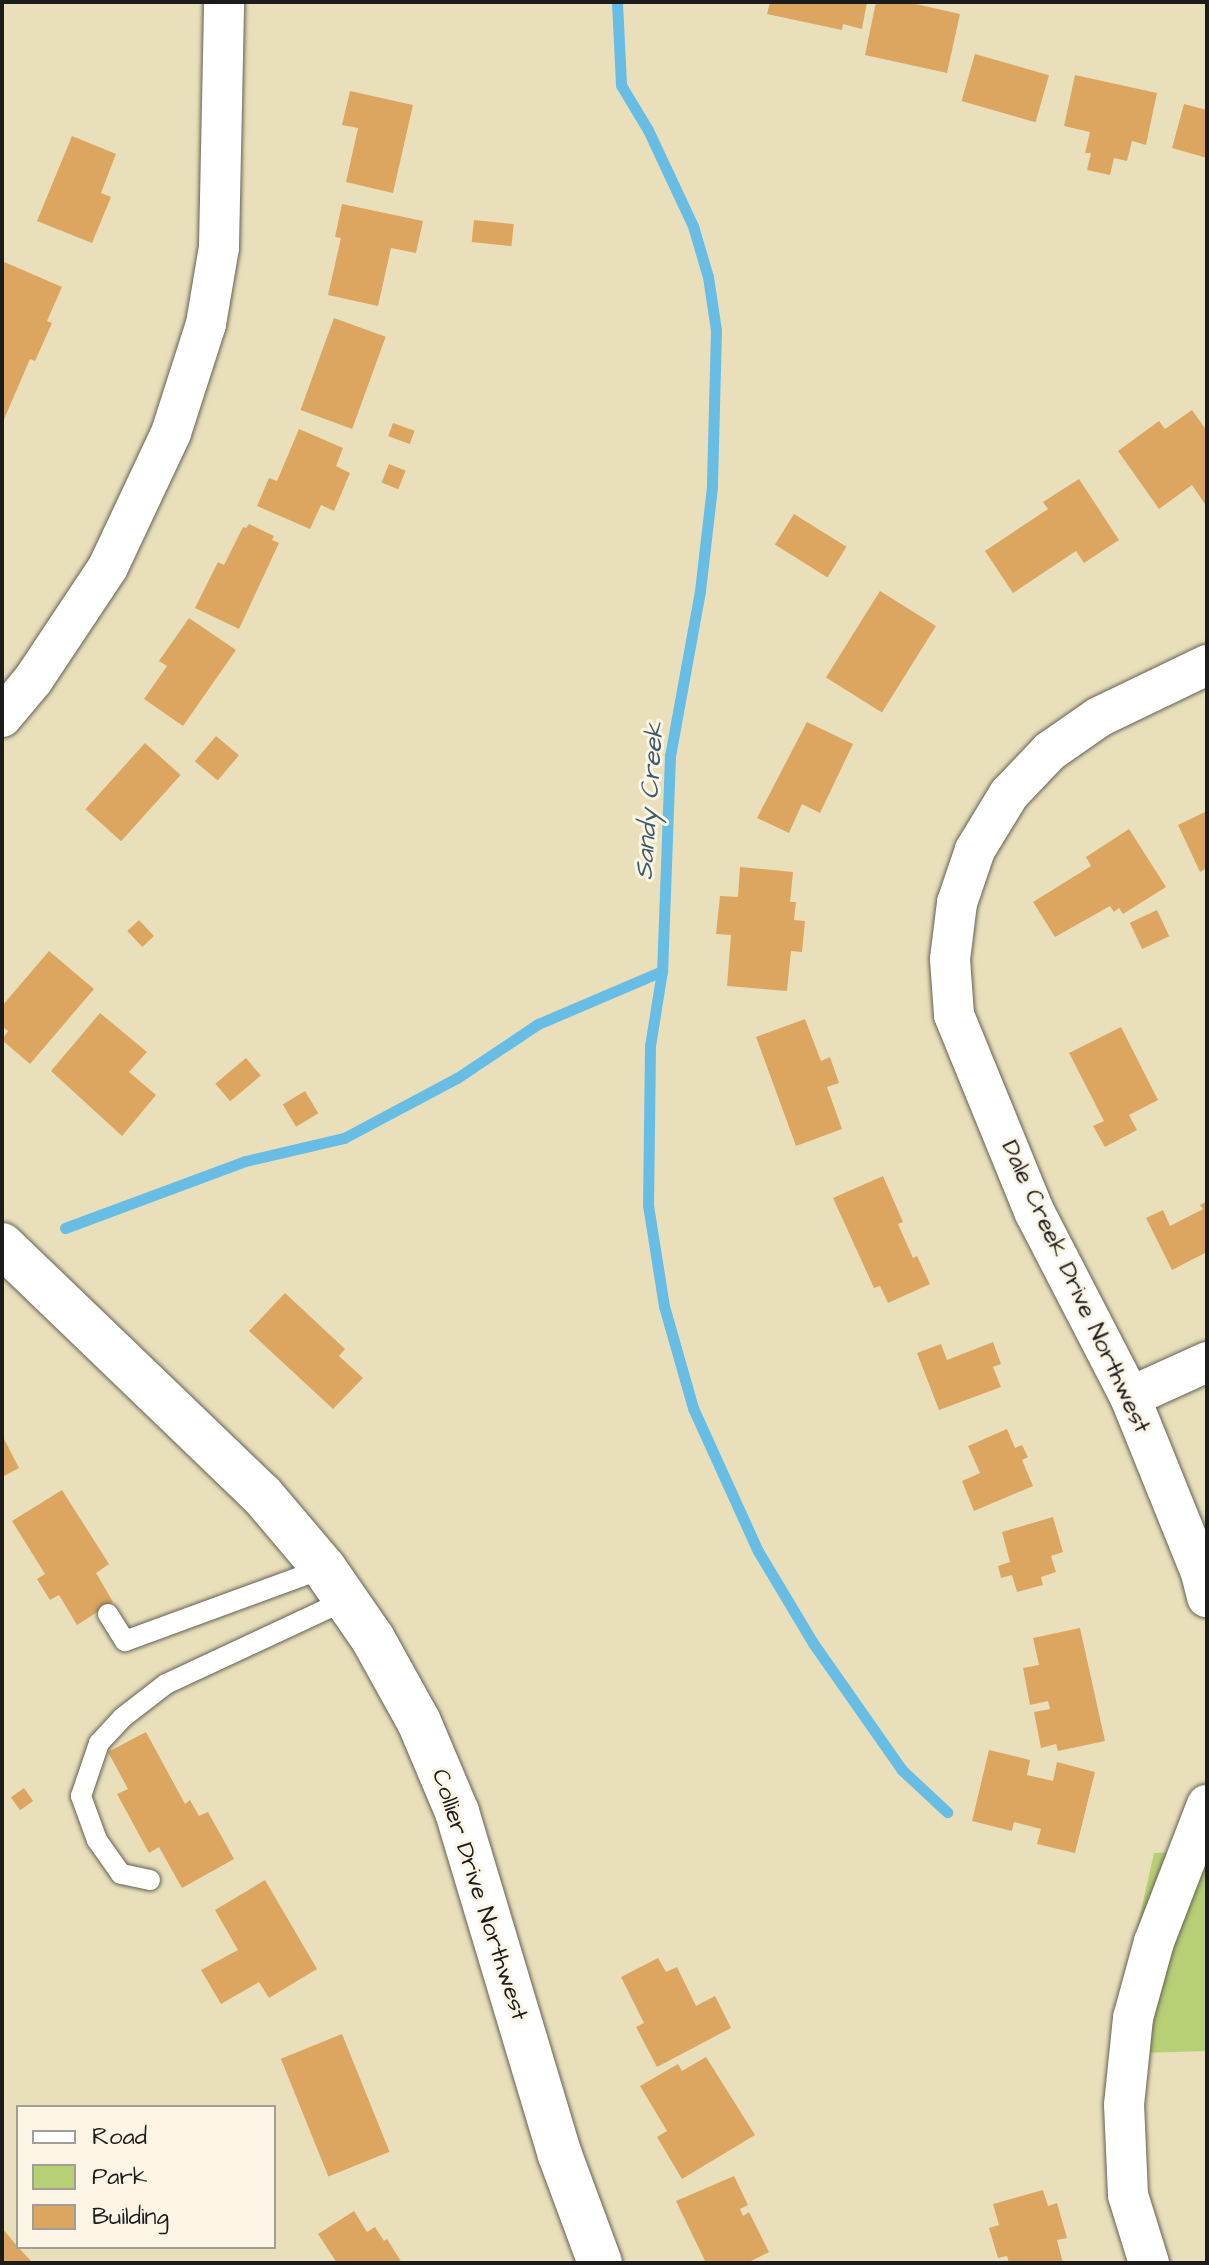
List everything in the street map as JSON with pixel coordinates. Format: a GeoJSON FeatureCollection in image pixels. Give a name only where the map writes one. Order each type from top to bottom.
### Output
{"type":"FeatureCollection","features":[{"type":"Feature","properties":{"kind":"main road","name":"Collier Drive Northwest"},"geometry":{"type":"LineString","coordinates":[[2,1245],[262,1495],[335,1584],[373,1639],[419,1722],[457,1812],[560,2155],[600,2263]]}},
{"type":"Feature","properties":{"kind":"street"},"geometry":{"type":"LineString","coordinates":[[2,717],[33,680],[108,567],[171,433],[206,324],[219,247],[224,2]]}},
{"type":"Feature","properties":{"kind":"street","name":"Dale Creek Drive Northwest"},"geometry":{"type":"LineString","coordinates":[[1207,665],[1099,717],[1050,751],[1009,794],[975,850],[957,903],[950,959],[954,1015],[1029,1199],[1130,1397],[1201,1573],[1207,1597]]}},
{"type":"Feature","properties":{"kind":"street"},"geometry":{"type":"LineString","coordinates":[[1130,1397],[1207,1362]]}},
{"type":"Feature","properties":{"kind":"street"},"geometry":{"type":"LineString","coordinates":[[1149,2263],[1128,2195],[1124,2105],[1133,2018],[1154,1942],[1207,1805]]}},
{"type":"Feature","properties":{"kind":"lane"},"geometry":{"type":"LineString","coordinates":[[108,1614],[125,1641],[335,1584]]}},
{"type":"Feature","properties":{"kind":"lane"},"geometry":{"type":"LineString","coordinates":[[150,1880],[121,1874],[97,1840],[81,1796],[99,1743],[122,1718],[166,1684],[335,1584]]}},
{"type":"Feature","properties":{"kind":"green space"},"geometry":{"type":"Polygon","coordinates":[[[1207,1851],[1207,2051],[1109,2054],[1154,1853],[1207,1851]]]}},
{"type":"Feature","properties":{"kind":"building"},"geometry":{"type":"Polygon","coordinates":[[[770,2],[867,2],[862,29],[843,24],[842,30],[767,14],[770,2]]]}},
{"type":"Feature","properties":{"kind":"building"},"geometry":{"type":"Polygon","coordinates":[[[876,2],[907,2],[960,14],[947,73],[865,55],[876,2]]]}},
{"type":"Feature","properties":{"kind":"building"},"geometry":{"type":"Polygon","coordinates":[[[975,54],[1049,75],[1036,122],[961,101],[975,54]]]}},
{"type":"Feature","properties":{"kind":"building"},"geometry":{"type":"Polygon","coordinates":[[[1075,75],[1157,93],[1146,145],[1132,141],[1127,161],[1114,158],[1110,175],[1087,170],[1091,153],[1085,153],[1090,132],[1064,126],[1075,75]]]}},
{"type":"Feature","properties":{"kind":"building"},"geometry":{"type":"Polygon","coordinates":[[[350,91],[413,105],[393,193],[346,182],[358,128],[342,125],[350,91]]]}},
{"type":"Feature","properties":{"kind":"building"},"geometry":{"type":"Polygon","coordinates":[[[1184,104],[1207,110],[1207,158],[1172,148],[1184,104]]]}},
{"type":"Feature","properties":{"kind":"building"},"geometry":{"type":"Polygon","coordinates":[[[72,136],[116,154],[101,193],[111,197],[92,243],[37,221],[72,136]]]}},
{"type":"Feature","properties":{"kind":"building"},"geometry":{"type":"Polygon","coordinates":[[[342,204],[423,221],[416,253],[391,248],[378,306],[328,295],[341,238],[335,237],[342,204]]]}},
{"type":"Feature","properties":{"kind":"building"},"geometry":{"type":"Polygon","coordinates":[[[474,220],[514,224],[511,246],[472,242],[474,220]]]}},
{"type":"Feature","properties":{"kind":"building"},"geometry":{"type":"Polygon","coordinates":[[[2,261],[62,287],[47,321],[52,323],[35,361],[30,359],[2,424],[2,261]]]}},
{"type":"Feature","properties":{"kind":"building"},"geometry":{"type":"Polygon","coordinates":[[[334,318],[386,337],[352,429],[300,410],[334,318]]]}},
{"type":"Feature","properties":{"kind":"building"},"geometry":{"type":"Polygon","coordinates":[[[1192,410],[1207,431],[1207,507],[1192,485],[1159,509],[1118,451],[1159,421],[1165,429],[1192,410]]]}},
{"type":"Feature","properties":{"kind":"building"},"geometry":{"type":"Polygon","coordinates":[[[393,423],[415,431],[410,444],[388,436],[393,423]]]}},
{"type":"Feature","properties":{"kind":"building"},"geometry":{"type":"Polygon","coordinates":[[[299,429],[343,448],[336,466],[350,473],[334,511],[321,505],[310,529],[257,506],[269,478],[277,481],[299,429]]]}},
{"type":"Feature","properties":{"kind":"building"},"geometry":{"type":"Polygon","coordinates":[[[389,464],[406,471],[398,489],[382,483],[389,464]]]}},
{"type":"Feature","properties":{"kind":"building"},"geometry":{"type":"Polygon","coordinates":[[[1079,479],[1119,540],[1084,563],[1076,551],[1013,593],[985,551],[1048,509],[1043,502],[1079,479]]]}},
{"type":"Feature","properties":{"kind":"building"},"geometry":{"type":"Polygon","coordinates":[[[794,514],[847,547],[828,577],[775,545],[794,514]]]}},
{"type":"Feature","properties":{"kind":"building"},"geometry":{"type":"Polygon","coordinates":[[[249,524],[274,536],[272,540],[279,543],[239,629],[195,608],[218,562],[224,565],[243,527],[249,524]]]}},
{"type":"Feature","properties":{"kind":"building"},"geometry":{"type":"Polygon","coordinates":[[[880,591],[936,626],[882,712],[826,678],[880,591]]]}},
{"type":"Feature","properties":{"kind":"building"},"geometry":{"type":"Polygon","coordinates":[[[189,618],[236,650],[183,726],[144,699],[167,666],[159,661],[189,618]]]}},
{"type":"Feature","properties":{"kind":"building"},"geometry":{"type":"Polygon","coordinates":[[[807,722],[853,744],[820,813],[802,804],[789,833],[757,818],[807,722]]]}},
{"type":"Feature","properties":{"kind":"building"},"geometry":{"type":"Polygon","coordinates":[[[216,736],[239,755],[218,781],[195,761],[216,736]]]}},
{"type":"Feature","properties":{"kind":"building"},"geometry":{"type":"Polygon","coordinates":[[[145,743],[181,775],[121,841],[85,809],[145,743]]]}},
{"type":"Feature","properties":{"kind":"building"},"geometry":{"type":"Polygon","coordinates":[[[1207,811],[1207,868],[1200,872],[1178,825],[1207,811]]]}},
{"type":"Feature","properties":{"kind":"building"},"geometry":{"type":"Polygon","coordinates":[[[1129,829],[1166,887],[1123,914],[1119,908],[1114,912],[1110,906],[1055,937],[1033,902],[1091,866],[1086,857],[1129,829]]]}},
{"type":"Feature","properties":{"kind":"building"},"geometry":{"type":"Polygon","coordinates":[[[740,867],[793,872],[790,902],[796,902],[794,920],[805,921],[802,952],[791,951],[787,991],[727,986],[731,935],[716,934],[720,896],[738,897],[740,867]]]}},
{"type":"Feature","properties":{"kind":"building"},"geometry":{"type":"Polygon","coordinates":[[[1157,910],[1169,936],[1142,949],[1130,923],[1157,910]]]}},
{"type":"Feature","properties":{"kind":"building"},"geometry":{"type":"Polygon","coordinates":[[[139,920],[154,936],[142,947],[127,931],[139,920]]]}},
{"type":"Feature","properties":{"kind":"building"},"geometry":{"type":"Polygon","coordinates":[[[49,951],[94,989],[30,1064],[2,1040],[8,1031],[2,1026],[2,1006],[49,951]]]}},
{"type":"Feature","properties":{"kind":"building"},"geometry":{"type":"Polygon","coordinates":[[[100,1013],[147,1052],[129,1072],[156,1095],[122,1136],[51,1071],[100,1013]]]}},
{"type":"Feature","properties":{"kind":"building"},"geometry":{"type":"Polygon","coordinates":[[[805,1019],[821,1061],[830,1057],[839,1083],[827,1087],[842,1129],[796,1146],[756,1037],[805,1019]]]}},
{"type":"Feature","properties":{"kind":"building"},"geometry":{"type":"Polygon","coordinates":[[[1121,1027],[1158,1100],[1129,1115],[1137,1130],[1105,1147],[1093,1126],[1104,1121],[1069,1053],[1121,1027]]]}},
{"type":"Feature","properties":{"kind":"building"},"geometry":{"type":"Polygon","coordinates":[[[246,1058],[261,1076],[230,1101],[215,1084],[246,1058]]]}},
{"type":"Feature","properties":{"kind":"building"},"geometry":{"type":"Polygon","coordinates":[[[305,1091],[318,1113],[296,1127],[283,1104],[305,1091]]]}},
{"type":"Feature","properties":{"kind":"building"},"geometry":{"type":"Polygon","coordinates":[[[883,1176],[903,1222],[898,1224],[913,1258],[917,1256],[930,1284],[888,1303],[880,1286],[874,1288],[833,1198],[883,1176]]]}},
{"type":"Feature","properties":{"kind":"building"},"geometry":{"type":"Polygon","coordinates":[[[1207,1201],[1207,1252],[1172,1270],[1146,1218],[1163,1210],[1170,1226],[1203,1209],[1200,1205],[1207,1201]]]}},
{"type":"Feature","properties":{"kind":"building"},"geometry":{"type":"Polygon","coordinates":[[[285,1293],[345,1349],[339,1356],[363,1378],[333,1409],[249,1331],[285,1293]]]}},
{"type":"Feature","properties":{"kind":"building"},"geometry":{"type":"Polygon","coordinates":[[[993,1342],[1001,1364],[993,1367],[1001,1387],[939,1410],[917,1353],[941,1344],[947,1360],[993,1342]]]}},
{"type":"Feature","properties":{"kind":"building"},"geometry":{"type":"Polygon","coordinates":[[[1007,1429],[1015,1448],[1022,1445],[1028,1457],[1022,1460],[1033,1486],[974,1511],[962,1481],[980,1473],[968,1446],[1007,1429]]]}},
{"type":"Feature","properties":{"kind":"building"},"geometry":{"type":"Polygon","coordinates":[[[2,1435],[19,1468],[2,1477],[2,1435]]]}},
{"type":"Feature","properties":{"kind":"building"},"geometry":{"type":"Polygon","coordinates":[[[62,1490],[109,1564],[96,1573],[113,1602],[77,1625],[59,1595],[50,1600],[37,1579],[45,1574],[12,1521],[62,1490]]]}},
{"type":"Feature","properties":{"kind":"building"},"geometry":{"type":"Polygon","coordinates":[[[1053,1517],[1063,1552],[1051,1556],[1056,1572],[1041,1577],[1043,1585],[1017,1592],[1012,1575],[1001,1578],[998,1566],[1010,1562],[1002,1532],[1053,1517]]]}},
{"type":"Feature","properties":{"kind":"building"},"geometry":{"type":"Polygon","coordinates":[[[1080,1628],[1105,1741],[1058,1751],[1056,1744],[1041,1748],[1034,1712],[1050,1709],[1048,1701],[1030,1705],[1023,1668],[1039,1665],[1033,1638],[1080,1628]]]}},
{"type":"Feature","properties":{"kind":"building"},"geometry":{"type":"Polygon","coordinates":[[[146,1732],[185,1804],[190,1800],[199,1816],[208,1812],[234,1859],[182,1888],[159,1847],[149,1853],[117,1794],[128,1789],[108,1752],[146,1732]]]}},
{"type":"Feature","properties":{"kind":"building"},"geometry":{"type":"Polygon","coordinates":[[[989,1750],[1030,1760],[1027,1775],[1053,1781],[1057,1762],[1095,1772],[1075,1853],[1037,1844],[1041,1829],[1014,1822],[1012,1831],[972,1821],[989,1750]]]}},
{"type":"Feature","properties":{"kind":"building"},"geometry":{"type":"Polygon","coordinates":[[[24,1788],[33,1801],[20,1810],[11,1797],[24,1788]]]}},
{"type":"Feature","properties":{"kind":"building"},"geometry":{"type":"Polygon","coordinates":[[[265,1880],[317,1969],[269,1998],[259,1982],[221,2004],[201,1970],[238,1950],[215,1910],[265,1880]]]}},
{"type":"Feature","properties":{"kind":"building"},"geometry":{"type":"Polygon","coordinates":[[[658,1958],[666,1972],[677,1967],[696,2006],[715,1996],[731,2028],[657,2067],[636,2027],[644,2023],[621,1977],[658,1958]]]}},
{"type":"Feature","properties":{"kind":"building"},"geometry":{"type":"Polygon","coordinates":[[[342,2034],[390,2152],[328,2176],[281,2059],[342,2034]]]}},
{"type":"Feature","properties":{"kind":"building"},"geometry":{"type":"Polygon","coordinates":[[[706,2057],[755,2135],[682,2179],[657,2137],[667,2131],[640,2086],[678,2064],[682,2071],[706,2057]]]}},
{"type":"Feature","properties":{"kind":"building"},"geometry":{"type":"Polygon","coordinates":[[[734,2176],[748,2205],[740,2209],[743,2216],[749,2212],[769,2252],[747,2263],[706,2263],[676,2201],[734,2176]]]}},
{"type":"Feature","properties":{"kind":"building"},"geometry":{"type":"Polygon","coordinates":[[[1043,2190],[1048,2206],[1057,2203],[1067,2238],[1057,2240],[1063,2263],[1009,2263],[1007,2256],[998,2258],[989,2228],[999,2225],[993,2204],[1043,2190]]]}},
{"type":"Feature","properties":{"kind":"building"},"geometry":{"type":"Polygon","coordinates":[[[354,2211],[367,2232],[375,2227],[384,2241],[387,2239],[402,2263],[337,2263],[318,2234],[354,2211]]]}},
{"type":"Feature","properties":{"kind":"building"},"geometry":{"type":"Polygon","coordinates":[[[2,2228],[16,2245],[16,2249],[20,2249],[33,2263],[2,2263],[2,2228]]]}},
{"type":"Feature","properties":{"kind":"waterway","name":"Sandy Creek"},"geometry":{"type":"LineString","coordinates":[[617,2],[621,85],[648,130],[693,226],[708,277],[716,330],[712,487],[700,591],[670,756],[662,971],[650,1046],[648,1205],[664,1306],[693,1408],[758,1551],[813,1643],[902,1770],[947,1812]]}},
{"type":"Feature","properties":{"kind":"waterway","name":"Sandy Creek"},"geometry":{"type":"LineString","coordinates":[[65,1228],[245,1161],[344,1138],[457,1078],[538,1024],[662,971]]}}]}
